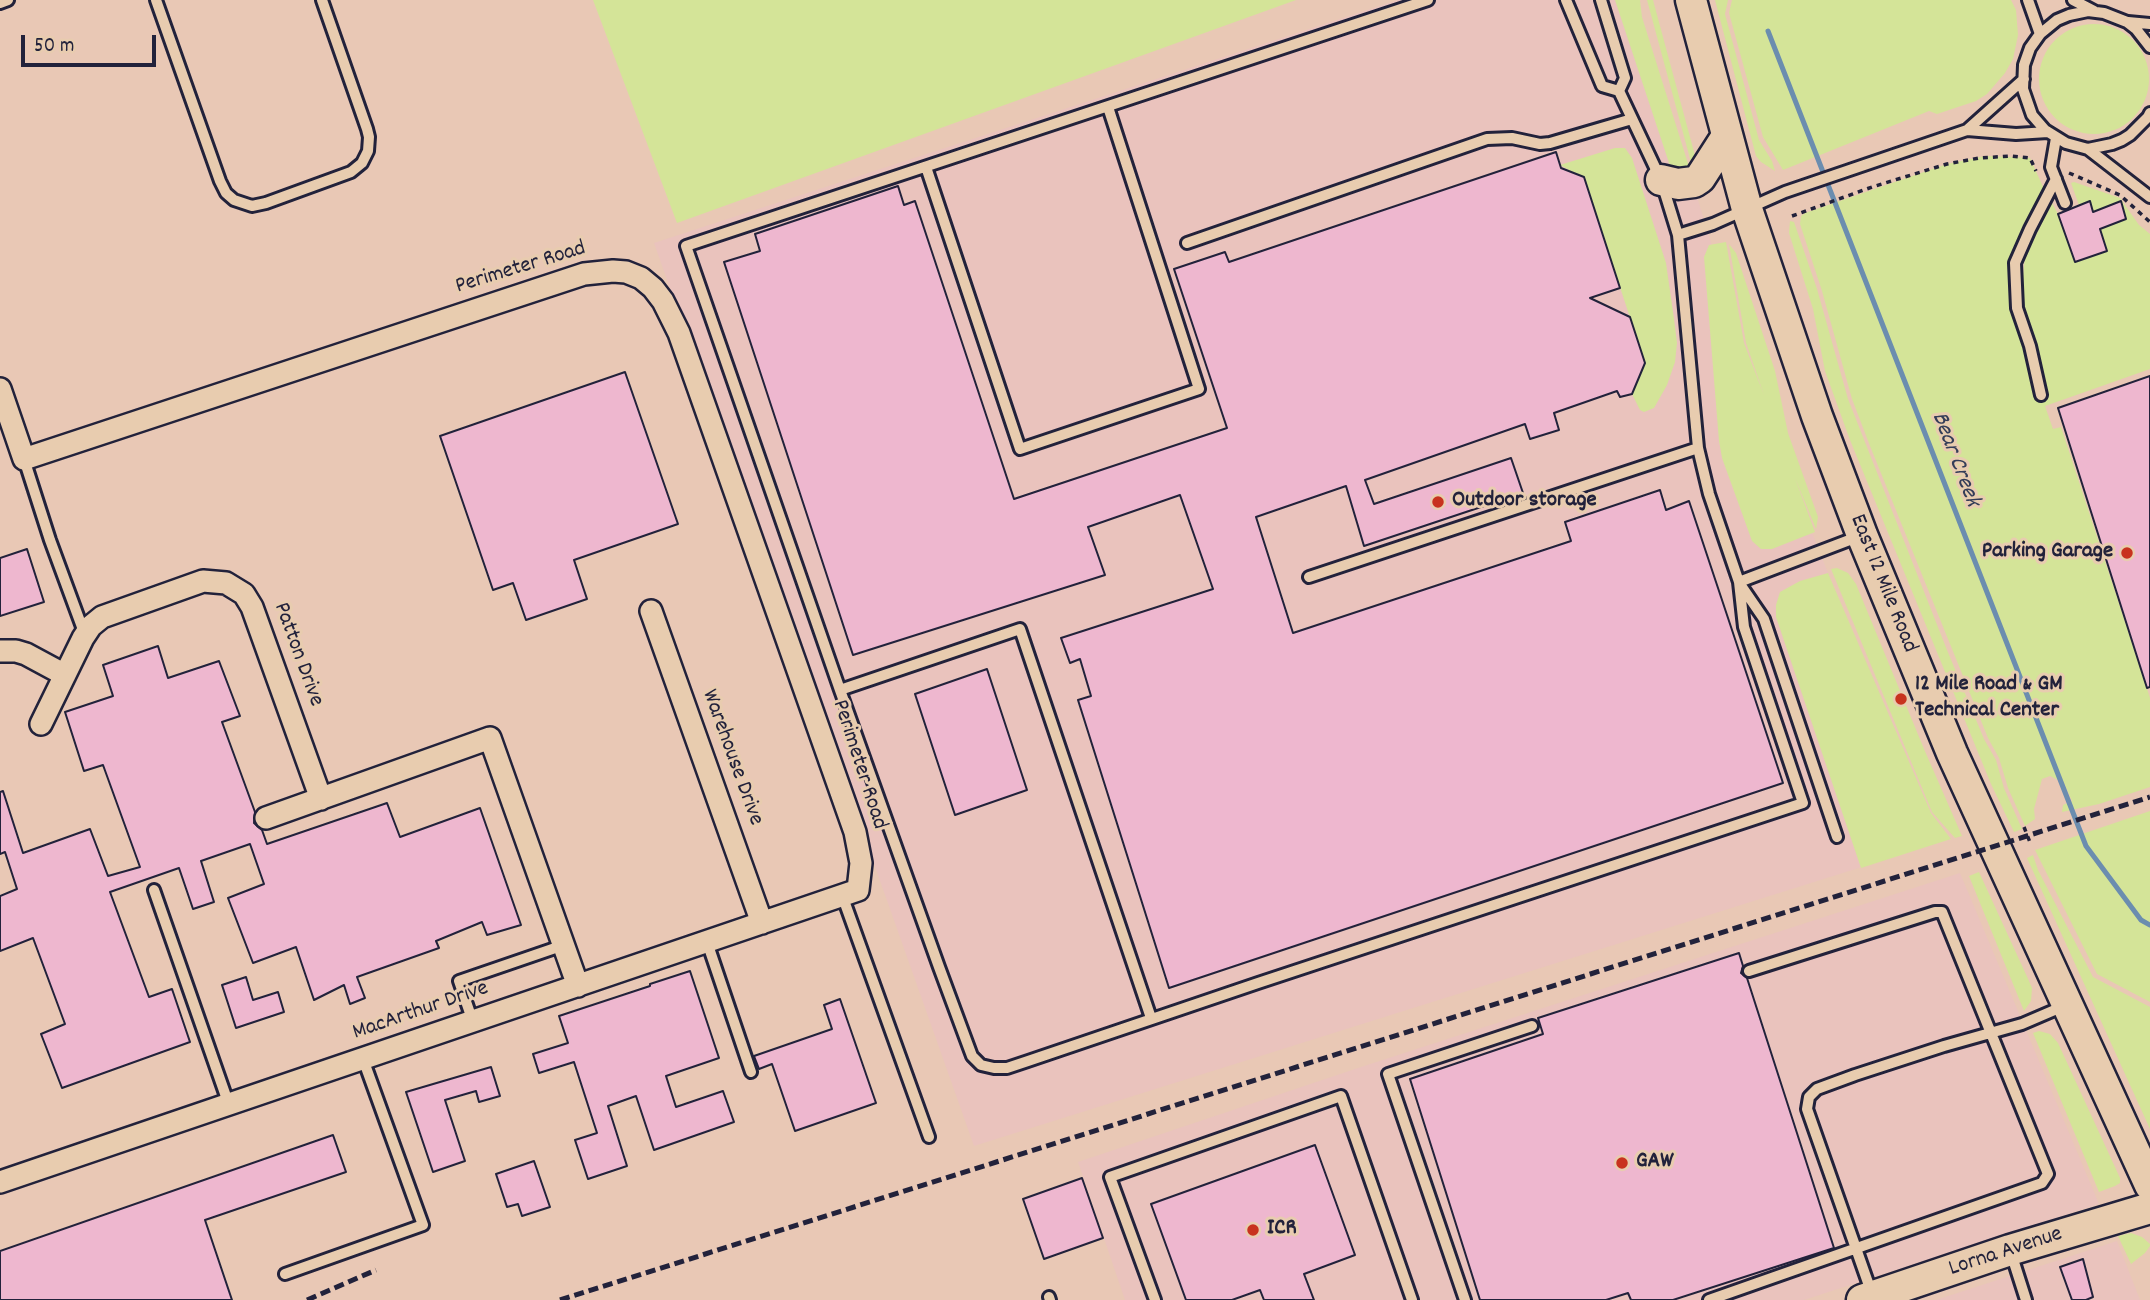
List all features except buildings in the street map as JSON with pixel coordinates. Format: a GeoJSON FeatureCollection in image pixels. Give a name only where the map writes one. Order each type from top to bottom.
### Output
{"type":"FeatureCollection","features":[{"type":"Feature","properties":{"kind":"main road","name":"East 12 Mile Road"},"geometry":{"type":"LineString","coordinates":[[1691,0],[1747,209],[1817,416],[1862,535],[1952,753],[2150,1185]]}},
{"type":"Feature","properties":{"kind":"main road"},"geometry":{"type":"LineString","coordinates":[[1661,180],[1678,184],[1694,182],[1700,178],[1727,136]]}},
{"type":"Feature","properties":{"kind":"main road","name":"Lorna Avenue"},"geometry":{"type":"LineString","coordinates":[[1867,1298],[1917,1287],[2010,1250],[2150,1208]]}},
{"type":"Feature","properties":{"kind":"street","name":"Perimeter Road"},"geometry":{"type":"LineString","coordinates":[[24,459],[584,274],[613,271],[626,272],[641,278],[663,301],[680,333],[855,832],[861,863],[850,892]]}},
{"type":"Feature","properties":{"kind":"street"},"geometry":{"type":"LineString","coordinates":[[0,389],[24,459]]}},
{"type":"Feature","properties":{"kind":"street","name":"Patton Drive"},"geometry":{"type":"LineString","coordinates":[[41,724],[85,635],[91,626],[108,613],[203,581],[226,583],[239,590],[257,617],[321,799]]}},
{"type":"Feature","properties":{"kind":"street","name":"Warehouse Drive"},"geometry":{"type":"LineString","coordinates":[[651,611],[762,923]]}},
{"type":"Feature","properties":{"kind":"street"},"geometry":{"type":"LineString","coordinates":[[0,650],[26,654],[65,675]]}},
{"type":"Feature","properties":{"kind":"street"},"geometry":{"type":"LineString","coordinates":[[266,818],[491,738],[578,986]]}},
{"type":"Feature","properties":{"kind":"street","name":"MacArthur Drive"},"geometry":{"type":"LineString","coordinates":[[0,1182],[850,892]]}},
{"type":"Feature","properties":{"kind":"lane"},"geometry":{"type":"LineString","coordinates":[[0,3],[8,0]]}},
{"type":"Feature","properties":{"kind":"lane"},"geometry":{"type":"LineString","coordinates":[[156,0],[226,194],[234,201],[252,206],[351,172],[362,163],[368,151],[367,129],[322,0]]}},
{"type":"Feature","properties":{"kind":"lane"},"geometry":{"type":"LineString","coordinates":[[1428,0],[686,246],[839,690],[972,1056],[981,1065],[994,1069],[1007,1068],[1803,803],[1744,626],[1739,582],[1709,494],[1698,448],[1678,235],[1661,180],[1619,91],[1602,86],[1566,0]]}},
{"type":"Feature","properties":{"kind":"lane"},"geometry":{"type":"LineString","coordinates":[[1601,0],[1625,78],[1619,91]]}},
{"type":"Feature","properties":{"kind":"lane"},"geometry":{"type":"LineString","coordinates":[[2028,0],[2040,34]]}},
{"type":"Feature","properties":{"kind":"lane"},"geometry":{"type":"LineString","coordinates":[[2073,0],[2097,12]]}},
{"type":"Feature","properties":{"kind":"lane"},"geometry":{"type":"LineString","coordinates":[[2150,24],[2127,22],[2097,12],[2069,15],[2057,20],[2040,34],[2024,65],[2026,100],[2032,115],[2052,135],[2066,143],[2088,149],[2150,197]]}},
{"type":"Feature","properties":{"kind":"lane"},"geometry":{"type":"LineString","coordinates":[[2127,22],[2150,47]]}},
{"type":"Feature","properties":{"kind":"lane"},"geometry":{"type":"LineString","coordinates":[[1678,235],[1713,224],[1808,185],[1967,130],[2024,79]]}},
{"type":"Feature","properties":{"kind":"lane"},"geometry":{"type":"LineString","coordinates":[[926,167],[1020,449],[1033,445],[1199,389],[1108,107]]}},
{"type":"Feature","properties":{"kind":"lane"},"geometry":{"type":"LineString","coordinates":[[2088,149],[2112,145],[2122,140],[2149,118]]}},
{"type":"Feature","properties":{"kind":"lane"},"geometry":{"type":"LineString","coordinates":[[1187,243],[1487,139],[1512,138],[1540,144],[1549,143],[1632,119]]}},
{"type":"Feature","properties":{"kind":"lane"},"geometry":{"type":"LineString","coordinates":[[1967,130],[2052,135]]}},
{"type":"Feature","properties":{"kind":"lane"},"geometry":{"type":"LineString","coordinates":[[2052,135],[2051,167],[2065,203]]}},
{"type":"Feature","properties":{"kind":"lane"},"geometry":{"type":"LineString","coordinates":[[2041,395],[2030,346],[2017,308],[2015,263],[2056,179]]}},
{"type":"Feature","properties":{"kind":"lane"},"geometry":{"type":"LineString","coordinates":[[1309,577],[1698,448]]}},
{"type":"Feature","properties":{"kind":"lane"},"geometry":{"type":"LineString","coordinates":[[24,459],[85,635]]}},
{"type":"Feature","properties":{"kind":"lane"},"geometry":{"type":"LineString","coordinates":[[1739,582],[1862,535]]}},
{"type":"Feature","properties":{"kind":"lane"},"geometry":{"type":"LineString","coordinates":[[1739,582],[1764,619],[1837,837]]}},
{"type":"Feature","properties":{"kind":"lane"},"geometry":{"type":"LineString","coordinates":[[839,690],[1020,629],[1151,1018]]}},
{"type":"Feature","properties":{"kind":"lane"},"geometry":{"type":"LineString","coordinates":[[154,890],[229,1105]]}},
{"type":"Feature","properties":{"kind":"lane"},"geometry":{"type":"LineString","coordinates":[[850,892],[929,1137]]}},
{"type":"Feature","properties":{"kind":"lane"},"geometry":{"type":"LineString","coordinates":[[1709,1300],[2042,1184],[2048,1174],[1942,912],[1749,971]]}},
{"type":"Feature","properties":{"kind":"lane"},"geometry":{"type":"LineString","coordinates":[[707,942],[751,1072]]}},
{"type":"Feature","properties":{"kind":"lane"},"geometry":{"type":"LineString","coordinates":[[473,1022],[459,981],[564,945]]}},
{"type":"Feature","properties":{"kind":"lane"},"geometry":{"type":"LineString","coordinates":[[1867,1298],[1855,1249],[1807,1110],[1809,1097],[1817,1089],[1855,1075],[2022,1024],[2067,1005]]}},
{"type":"Feature","properties":{"kind":"lane"},"geometry":{"type":"LineString","coordinates":[[1465,1300],[1388,1074],[1532,1026]]}},
{"type":"Feature","properties":{"kind":"lane"},"geometry":{"type":"LineString","coordinates":[[285,1274],[423,1225],[363,1059]]}},
{"type":"Feature","properties":{"kind":"lane"},"geometry":{"type":"LineString","coordinates":[[1155,1300],[1110,1177],[1341,1096],[1412,1300]]}},
{"type":"Feature","properties":{"kind":"lane"},"geometry":{"type":"LineString","coordinates":[[2010,1250],[2026,1300]]}},
{"type":"Feature","properties":{"kind":"path"},"geometry":{"type":"LineString","coordinates":[[1792,216],[1872,187],[1947,164],[1979,158],[2030,158],[2048,195]]}},
{"type":"Feature","properties":{"kind":"path"},"geometry":{"type":"LineString","coordinates":[[2051,167],[2082,177],[2120,195],[2150,222]]}},
{"type":"Feature","properties":{"kind":"path"},"geometry":{"type":"LineString","coordinates":[[2024,827],[2031,845]]}},
{"type":"Feature","properties":{"kind":"shaded area"},"geometry":{"type":"Polygon","coordinates":[[[1398,0],[1640,0],[1642,17],[1742,344],[1776,441],[1929,815],[1951,839],[974,1146],[654,243],[1398,0]]]}},
{"type":"Feature","properties":{"kind":"shaded area"},"geometry":{"type":"Polygon","coordinates":[[[1960,873],[2099,1204],[1804,1300],[1125,1300],[1078,1162],[1361,1067],[1960,873]]]}},
{"type":"Feature","properties":{"kind":"shaded area"},"geometry":{"type":"Polygon","coordinates":[[[2117,1241],[2140,1300],[1936,1300],[2117,1241]]]}},
{"type":"Feature","properties":{"kind":"green space"},"geometry":{"type":"Polygon","coordinates":[[[593,0],[1296,0],[677,223],[593,0]]]}},
{"type":"Feature","properties":{"kind":"green space"},"geometry":{"type":"Polygon","coordinates":[[[1615,0],[1640,0],[1642,17],[1691,173],[1672,172],[1615,0]]]}},
{"type":"Feature","properties":{"kind":"green space"},"geometry":{"type":"Polygon","coordinates":[[[1647,0],[1653,0],[1694,152],[1696,162],[1692,166],[1647,0]]]}},
{"type":"Feature","properties":{"kind":"green space"},"geometry":{"type":"Polygon","coordinates":[[[1715,0],[1728,0],[1725,14],[1759,140],[1775,171],[1756,156],[1715,0]]]}},
{"type":"Feature","properties":{"kind":"green space"},"geometry":{"type":"Polygon","coordinates":[[[1732,0],[2011,0],[2016,10],[2018,35],[2013,59],[2005,73],[1987,94],[1976,101],[1937,114],[1929,111],[1783,170],[1763,137],[1729,13],[1732,0]]]}},
{"type":"Feature","properties":{"kind":"green space"},"geometry":{"type":"Polygon","coordinates":[[[2094,24],[2115,28],[2133,40],[2145,58],[2149,79],[2145,100],[2133,118],[2115,130],[2094,134],[2073,130],[2055,118],[2043,100],[2039,79],[2043,58],[2055,40],[2073,28],[2094,24]]]}},
{"type":"Feature","properties":{"kind":"green space"},"geometry":{"type":"Polygon","coordinates":[[[1615,148],[1625,148],[1632,158],[1666,263],[1677,343],[1675,362],[1667,385],[1654,408],[1644,412],[1640,410],[1632,394],[1645,363],[1584,178],[1560,165],[1615,148]]]}},
{"type":"Feature","properties":{"kind":"green space"},"geometry":{"type":"Polygon","coordinates":[[[1985,156],[2030,158],[2044,189],[2011,261],[2018,325],[2036,393],[2040,397],[2045,386],[2021,295],[2025,257],[2052,203],[2075,262],[2107,251],[2100,229],[2126,219],[2121,201],[2093,212],[2090,202],[2079,205],[2071,183],[2120,198],[2139,225],[2150,234],[2150,369],[2045,406],[2053,429],[2061,427],[2150,698],[2150,787],[2099,804],[2062,812],[2063,805],[2072,801],[2064,783],[2050,776],[2042,779],[2034,809],[2035,819],[2025,826],[1852,399],[1800,224],[1801,216],[1805,213],[1947,164],[1985,156]]]}},
{"type":"Feature","properties":{"kind":"green space"},"geometry":{"type":"Polygon","coordinates":[[[1790,221],[1794,222],[1817,289],[1848,399],[1947,650],[1984,739],[1996,760],[2004,788],[2022,829],[2014,832],[1991,784],[1850,440],[1825,371],[1813,309],[1789,233],[1790,221]]]}},
{"type":"Feature","properties":{"kind":"green space"},"geometry":{"type":"Polygon","coordinates":[[[1726,242],[1744,343],[1764,395],[1746,343],[1729,244],[1736,253],[1775,371],[1788,433],[1818,517],[1816,529],[1795,478],[1815,532],[1772,549],[1761,549],[1752,541],[1722,458],[1719,441],[1704,257],[1709,245],[1726,242]]]}},
{"type":"Feature","properties":{"kind":"green space"},"geometry":{"type":"Polygon","coordinates":[[[1837,568],[1848,573],[1856,584],[1962,836],[1955,838],[1932,812],[1831,569],[1837,568]]]}},
{"type":"Feature","properties":{"kind":"green space"},"geometry":{"type":"Polygon","coordinates":[[[1828,573],[1931,813],[1951,839],[1861,868],[1776,617],[1780,592],[1800,581],[1828,573]]]}},
{"type":"Feature","properties":{"kind":"green space"},"geometry":{"type":"Polygon","coordinates":[[[2150,811],[2150,1002],[2097,974],[2035,850],[2150,811]]]}},
{"type":"Feature","properties":{"kind":"green space"},"geometry":{"type":"Polygon","coordinates":[[[2033,855],[2038,870],[2093,977],[2150,1007],[2150,1129],[2027,858],[2033,855]]]}},
{"type":"Feature","properties":{"kind":"green space"},"geometry":{"type":"Polygon","coordinates":[[[1979,872],[2032,988],[2031,1001],[2024,1011],[1969,876],[1979,872]]]}},
{"type":"Feature","properties":{"kind":"green space"},"geometry":{"type":"Polygon","coordinates":[[[2039,1031],[2050,1034],[2058,1043],[2120,1178],[2120,1183],[2115,1186],[2099,1192],[2033,1033],[2039,1031]]]}},
{"type":"Feature","properties":{"kind":"green space"},"geometry":{"type":"Polygon","coordinates":[[[2131,1233],[2142,1237],[2150,1246],[2131,1264],[2118,1236],[2131,1233]]]}},
{"type":"Feature","properties":{"kind":"waterway","name":"Bear Creek"},"geometry":{"type":"LineString","coordinates":[[1768,31],[2086,846],[2141,920],[2150,925]]}},
{"type":"Feature","properties":{"kind":"railway"},"geometry":{"type":"LineString","coordinates":[[560,1300],[2150,797]]}},
{"type":"Feature","properties":{"kind":"railway"},"geometry":{"type":"LineString","coordinates":[[307,1300],[376,1270]]}},
{"type":"Feature","properties":{"kind":"place","name":"Outdoor storage"},"geometry":{"type":"Point","coordinates":[1438,502]}},
{"type":"Feature","properties":{"kind":"place","name":"Parking Garage"},"geometry":{"type":"Point","coordinates":[2127,553]}},
{"type":"Feature","properties":{"kind":"place","name":"12 Mile Road & GM Technical Center"},"geometry":{"type":"Point","coordinates":[1901,699]}},
{"type":"Feature","properties":{"kind":"place","name":"GAW"},"geometry":{"type":"Point","coordinates":[1622,1163]}},
{"type":"Feature","properties":{"kind":"place","name":"ICR"},"geometry":{"type":"Point","coordinates":[1253,1230]}}]}
